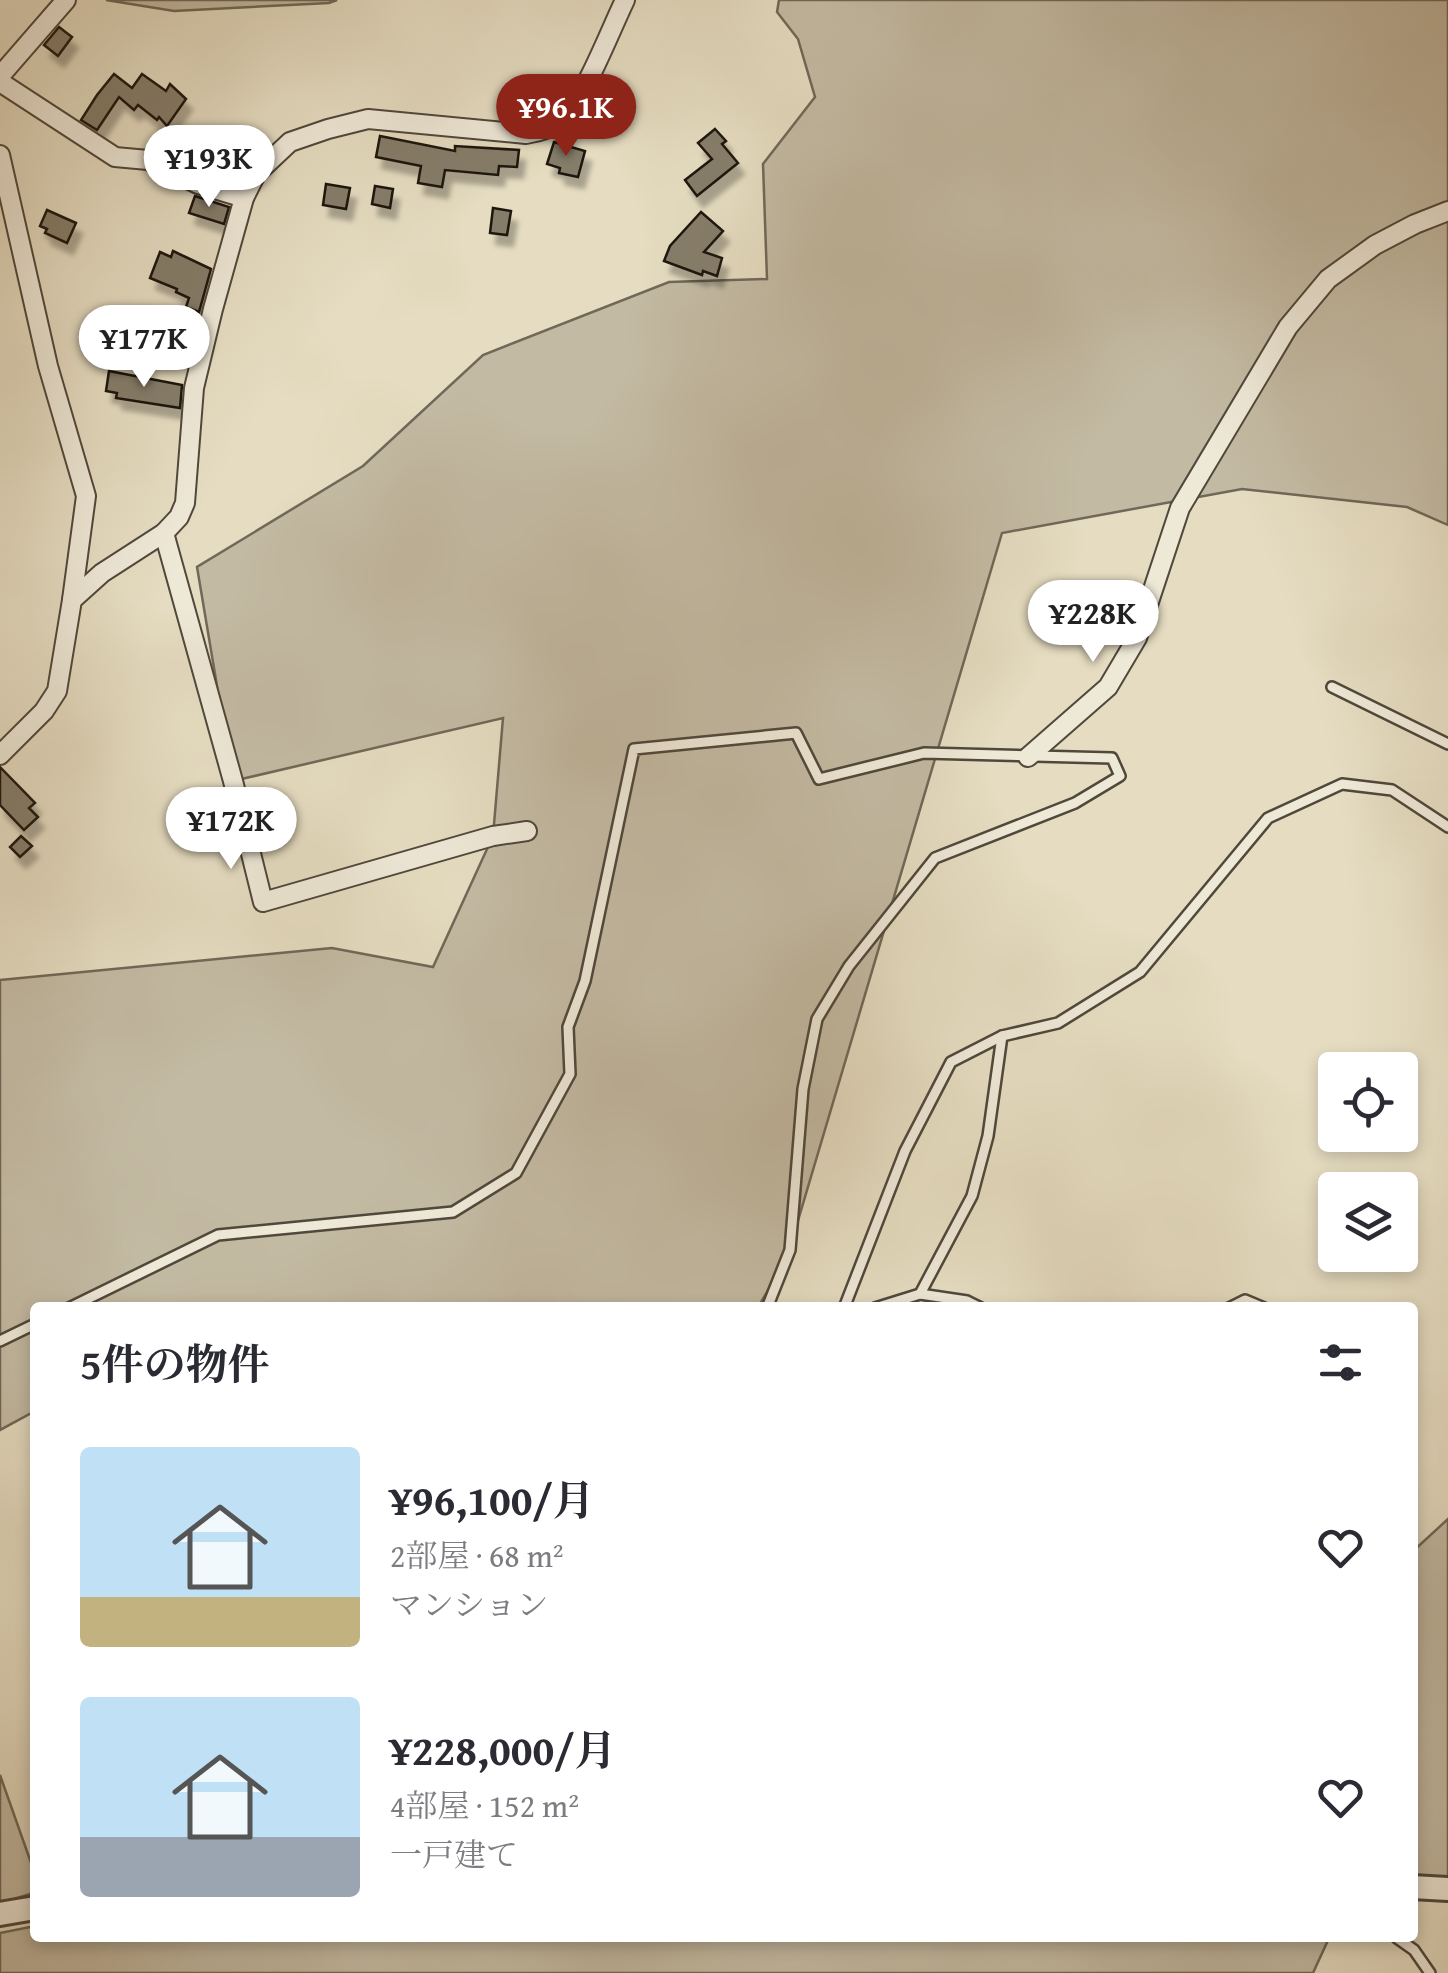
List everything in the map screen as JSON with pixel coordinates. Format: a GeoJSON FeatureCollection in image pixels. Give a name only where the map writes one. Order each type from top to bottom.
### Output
{"type":"FeatureCollection","features":[{"type":"Feature","properties":{"kind":"street"},"geometry":{"type":"LineString","coordinates":[[66,0],[0,79],[116,157],[148,160],[198,184],[244,198]]}},
{"type":"Feature","properties":{"kind":"street"},"geometry":{"type":"LineString","coordinates":[[72,600],[102,574],[164,533],[185,503],[194,388],[244,198],[256,174],[290,142],[328,128],[368,120],[526,134],[543,132],[561,121],[576,100],[625,0]]}},
{"type":"Feature","properties":{"kind":"street"},"geometry":{"type":"LineString","coordinates":[[0,155],[48,366],[86,496],[58,691],[0,756]]}},
{"type":"Feature","properties":{"kind":"street"},"geometry":{"type":"LineString","coordinates":[[1028,757],[1108,687],[1136,638],[1180,508],[1288,327],[1328,279],[1375,245],[1448,211]]}},
{"type":"Feature","properties":{"kind":"street"},"geometry":{"type":"LineString","coordinates":[[164,533],[263,902],[494,836],[527,831]]}},
{"type":"Feature","properties":{"kind":"street"},"geometry":{"type":"LineString","coordinates":[[1418,1887],[1448,1889]]}},
{"type":"Feature","properties":{"kind":"street"},"geometry":{"type":"LineString","coordinates":[[0,1914],[30,1909]]}},
{"type":"Feature","properties":{"kind":"lane"},"geometry":{"type":"LineString","coordinates":[[1332,687],[1448,744]]}},
{"type":"Feature","properties":{"kind":"lane"},"geometry":{"type":"LineString","coordinates":[[81,1302],[218,1236],[453,1212],[516,1173],[570,1074],[568,1027],[585,982],[634,749],[796,734],[819,779],[924,754],[1112,758],[1120,776],[1074,804],[935,858],[849,966],[817,1018],[803,1089],[790,1250],[769,1302]]}},
{"type":"Feature","properties":{"kind":"lane"},"geometry":{"type":"LineString","coordinates":[[846,1302],[905,1151],[952,1062],[1002,1036],[1058,1023],[1140,972],[1268,818],[1282,811],[1342,784],[1392,790],[1448,826]]}},
{"type":"Feature","properties":{"kind":"lane"},"geometry":{"type":"LineString","coordinates":[[920,1294],[972,1196],[988,1136],[1002,1036]]}},
{"type":"Feature","properties":{"kind":"lane"},"geometry":{"type":"LineString","coordinates":[[894,1302],[920,1294],[968,1302]]}},
{"type":"Feature","properties":{"kind":"lane"},"geometry":{"type":"LineString","coordinates":[[0,1341],[30,1326]]}},
{"type":"Feature","properties":{"kind":"lane"},"geometry":{"type":"LineString","coordinates":[[1403,1942],[1414,1950],[1430,1973]]}},
{"type":"Feature","properties":{"kind":"shaded area"},"geometry":{"type":"Polygon","coordinates":[[[106,0],[337,0],[174,11],[106,0]]]}},
{"type":"Feature","properties":{"kind":"shaded area"},"geometry":{"type":"Polygon","coordinates":[[[779,0],[1448,0],[1448,525],[1407,507],[1242,489],[1002,533],[786,1261],[761,1302],[30,1302],[30,1414],[0,1430],[0,980],[332,948],[433,967],[493,836],[503,718],[233,781],[197,567],[363,466],[483,355],[669,282],[767,279],[763,164],[815,97],[798,39],[777,12],[779,0]]]}},
{"type":"Feature","properties":{"kind":"shaded area"},"geometry":{"type":"Polygon","coordinates":[[[1448,1519],[1448,1878],[1418,1875],[1418,1546],[1448,1519]]]}},
{"type":"Feature","properties":{"kind":"shaded area"},"geometry":{"type":"Polygon","coordinates":[[[0,1775],[30,1860],[30,1894],[0,1903],[0,1775]]]}},
{"type":"Feature","properties":{"kind":"shaded area"},"geometry":{"type":"Polygon","coordinates":[[[30,1927],[30,1942],[1327,1942],[1313,1973],[0,1973],[0,1933],[30,1927]]]}},
{"type":"Feature","properties":{"kind":"building"},"geometry":{"type":"Polygon","coordinates":[[[59,27],[72,37],[58,56],[44,45],[59,27]]]}},
{"type":"Feature","properties":{"kind":"building"},"geometry":{"type":"Polygon","coordinates":[[[114,74],[132,88],[142,74],[166,91],[170,84],[186,99],[167,126],[159,117],[157,120],[138,105],[134,110],[119,97],[97,130],[81,120],[114,74]]]}},
{"type":"Feature","properties":{"kind":"building"},"geometry":{"type":"Polygon","coordinates":[[[715,129],[738,163],[697,196],[685,180],[712,159],[698,143],[715,129]]]}},
{"type":"Feature","properties":{"kind":"building"},"geometry":{"type":"Polygon","coordinates":[[[380,136],[455,151],[455,146],[519,150],[517,167],[499,166],[498,175],[445,170],[442,187],[418,183],[421,166],[376,157],[380,136]]]}},
{"type":"Feature","properties":{"kind":"building"},"geometry":{"type":"Polygon","coordinates":[[[554,142],[585,151],[578,177],[559,173],[560,168],[547,164],[554,142]]]}},
{"type":"Feature","properties":{"kind":"building"},"geometry":{"type":"Polygon","coordinates":[[[326,184],[350,188],[346,209],[323,205],[326,184]]]}},
{"type":"Feature","properties":{"kind":"building"},"geometry":{"type":"Polygon","coordinates":[[[375,186],[393,189],[390,208],[372,204],[375,186]]]}},
{"type":"Feature","properties":{"kind":"building"},"geometry":{"type":"Polygon","coordinates":[[[195,196],[229,207],[224,224],[189,213],[195,196]]]}},
{"type":"Feature","properties":{"kind":"building"},"geometry":{"type":"Polygon","coordinates":[[[493,208],[511,211],[507,235],[490,233],[493,208]]]}},
{"type":"Feature","properties":{"kind":"building"},"geometry":{"type":"Polygon","coordinates":[[[47,210],[76,223],[67,243],[45,233],[47,229],[40,226],[47,210]]]}},
{"type":"Feature","properties":{"kind":"building"},"geometry":{"type":"Polygon","coordinates":[[[701,212],[723,231],[704,252],[722,258],[717,276],[703,271],[702,275],[664,261],[670,246],[701,212]]]}},
{"type":"Feature","properties":{"kind":"building"},"geometry":{"type":"Polygon","coordinates":[[[173,251],[211,269],[199,312],[186,307],[189,298],[177,289],[150,278],[160,252],[171,257],[173,251]]]}},
{"type":"Feature","properties":{"kind":"building"},"geometry":{"type":"Polygon","coordinates":[[[109,371],[182,385],[180,408],[116,398],[117,393],[106,391],[109,371]]]}},
{"type":"Feature","properties":{"kind":"building"},"geometry":{"type":"Polygon","coordinates":[[[0,767],[35,803],[29,808],[38,817],[24,830],[0,805],[0,767]]]}},
{"type":"Feature","properties":{"kind":"building"},"geometry":{"type":"Polygon","coordinates":[[[21,836],[32,846],[20,857],[10,847],[21,836]]]}}]}
